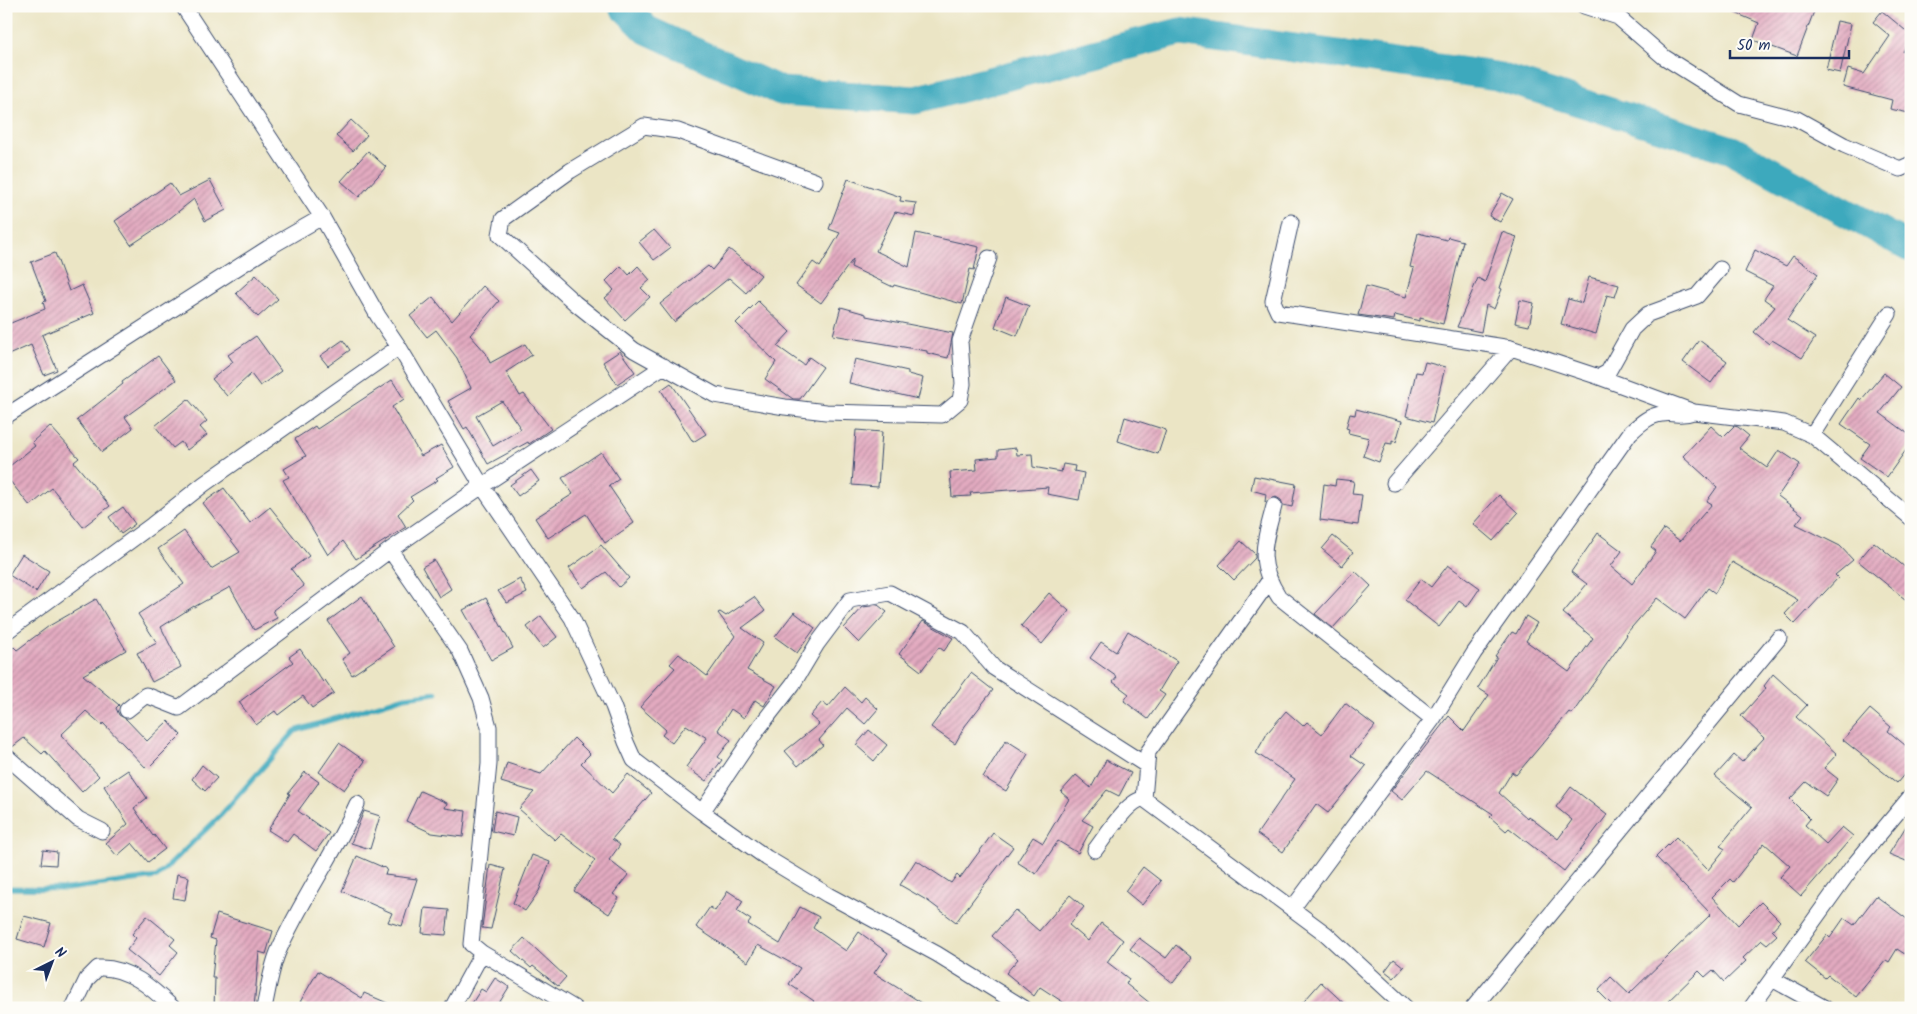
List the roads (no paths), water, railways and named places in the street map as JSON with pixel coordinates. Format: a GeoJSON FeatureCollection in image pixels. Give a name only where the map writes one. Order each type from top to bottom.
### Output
{"type":"FeatureCollection","features":[{"type":"Feature","properties":{"kind":"street"},"geometry":{"type":"LineString","coordinates":[[183,6],[322,218],[378,316],[399,347],[482,486],[572,618],[613,706],[634,760],[702,812],[775,863],[828,895],[937,954],[1024,1008]]}},
{"type":"Feature","properties":{"kind":"street"},"geometry":{"type":"LineString","coordinates":[[1584,6],[1618,17],[1664,57],[1738,104],[1797,119],[1844,145],[1900,169],[1911,164]]}},
{"type":"Feature","properties":{"kind":"street"},"geometry":{"type":"LineString","coordinates":[[815,181],[678,131],[644,126],[570,171],[503,219],[500,235],[575,303],[634,350],[715,395],[826,412],[942,415],[960,400],[963,384],[960,340],[989,258]]}},
{"type":"Feature","properties":{"kind":"street"},"geometry":{"type":"LineString","coordinates":[[6,416],[268,248],[322,218]]}},
{"type":"Feature","properties":{"kind":"street"},"geometry":{"type":"LineString","coordinates":[[1291,222],[1273,301],[1278,312],[1511,348],[1599,377],[1694,412],[1784,423],[1812,435],[1911,518]]}},
{"type":"Feature","properties":{"kind":"street"},"geometry":{"type":"LineString","coordinates":[[1599,377],[1608,372],[1632,329],[1648,314],[1697,296],[1720,269]]}},
{"type":"Feature","properties":{"kind":"street"},"geometry":{"type":"LineString","coordinates":[[1812,435],[1889,314]]}},
{"type":"Feature","properties":{"kind":"street"},"geometry":{"type":"LineString","coordinates":[[6,632],[152,526],[204,484],[399,347]]}},
{"type":"Feature","properties":{"kind":"street"},"geometry":{"type":"LineString","coordinates":[[1394,483],[1511,348]]}},
{"type":"Feature","properties":{"kind":"street"},"geometry":{"type":"LineString","coordinates":[[127,710],[146,694],[179,708],[390,550],[482,486],[664,366]]}},
{"type":"Feature","properties":{"kind":"street"},"geometry":{"type":"LineString","coordinates":[[1292,909],[1433,719],[1474,653],[1630,433],[1647,419],[1662,414],[1684,416],[1694,412]]}},
{"type":"Feature","properties":{"kind":"street"},"geometry":{"type":"LineString","coordinates":[[1274,506],[1264,548],[1264,566],[1269,581],[1279,597],[1433,719]]}},
{"type":"Feature","properties":{"kind":"street"},"geometry":{"type":"LineString","coordinates":[[390,550],[460,651],[481,698],[489,727],[490,764],[471,944],[482,953],[574,1008]]}},
{"type":"Feature","properties":{"kind":"street"},"geometry":{"type":"LineString","coordinates":[[1144,799],[1148,752],[1269,581]]}},
{"type":"Feature","properties":{"kind":"street"},"geometry":{"type":"LineString","coordinates":[[702,812],[758,729],[793,684],[817,644],[850,600],[890,593],[963,632],[994,668],[1146,765]]}},
{"type":"Feature","properties":{"kind":"street"},"geometry":{"type":"LineString","coordinates":[[1474,1008],[1779,638]]}},
{"type":"Feature","properties":{"kind":"street"},"geometry":{"type":"LineString","coordinates":[[6,756],[78,819],[102,831]]}},
{"type":"Feature","properties":{"kind":"street"},"geometry":{"type":"LineString","coordinates":[[1752,1008],[1853,866],[1911,796]]}},
{"type":"Feature","properties":{"kind":"street"},"geometry":{"type":"LineString","coordinates":[[1095,850],[1130,805],[1137,799],[1144,799],[1326,934],[1406,1008]]}},
{"type":"Feature","properties":{"kind":"street"},"geometry":{"type":"LineString","coordinates":[[264,1008],[277,954],[309,889],[340,840],[357,804]]}},
{"type":"Feature","properties":{"kind":"street"},"geometry":{"type":"LineString","coordinates":[[452,1008],[482,953]]}},
{"type":"Feature","properties":{"kind":"street"},"geometry":{"type":"LineString","coordinates":[[73,1008],[87,979],[98,968],[110,967],[134,977],[157,993],[173,1008]]}},
{"type":"Feature","properties":{"kind":"street"},"geometry":{"type":"LineString","coordinates":[[1772,979],[1825,1008]]}},
{"type":"Feature","properties":{"kind":"waterway"},"geometry":{"type":"LineString","coordinates":[[623,6],[647,30],[781,91],[915,100],[1180,32],[1496,76],[1732,150],[1911,248]]}},
{"type":"Feature","properties":{"kind":"waterway"},"geometry":{"type":"LineString","coordinates":[[6,888],[67,889],[157,877],[221,815],[295,731],[405,697],[437,693]]}}]}
